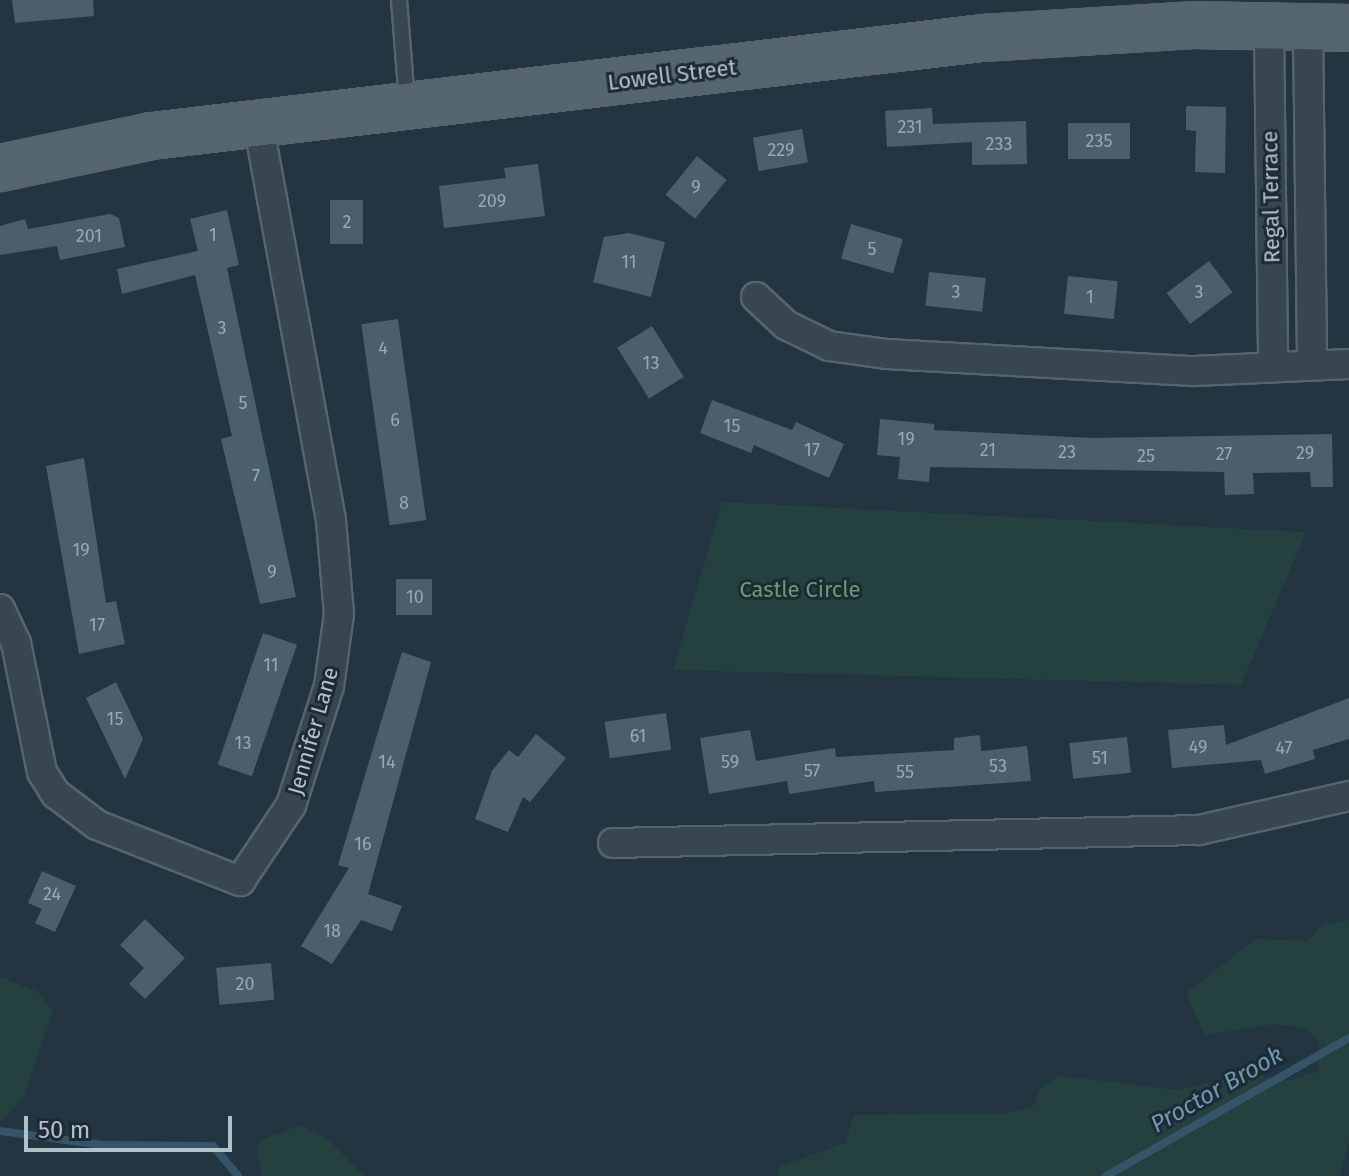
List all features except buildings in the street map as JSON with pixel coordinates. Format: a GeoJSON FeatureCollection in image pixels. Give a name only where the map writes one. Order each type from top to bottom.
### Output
{"type":"FeatureCollection","features":[{"type":"Feature","properties":{"kind":"main road","name":"Lowell Street"},"geometry":{"type":"LineString","coordinates":[[0,168],[118,142],[258,123],[983,38],[1309,28]]}},
{"type":"Feature","properties":{"kind":"street","name":"Regal Terrace"},"geometry":{"type":"LineString","coordinates":[[1309,28],[1312,363]]}},
{"type":"Feature","properties":{"kind":"street","name":"Regal Terrace"},"geometry":{"type":"LineString","coordinates":[[1273,366],[1309,28]]}},
{"type":"Feature","properties":{"kind":"street","name":"Jennifer Lane"},"geometry":{"type":"LineString","coordinates":[[0,609],[16,643],[42,772],[56,794],[97,825],[240,881],[291,805],[329,686],[339,614],[331,520],[258,123]]}},
{"type":"Feature","properties":{"kind":"street"},"geometry":{"type":"LineString","coordinates":[[756,297],[786,325],[829,346],[887,354],[1194,371],[1312,363],[1349,364]]}},
{"type":"Feature","properties":{"kind":"street"},"geometry":{"type":"LineString","coordinates":[[613,843],[1187,831],[1349,796]]}},
{"type":"Feature","properties":{"kind":"lane"},"geometry":{"type":"LineString","coordinates":[[399,0],[407,105]]}},
{"type":"Feature","properties":{"kind":"green space","name":"Castle Circle"},"geometry":{"type":"Polygon","coordinates":[[[722,502],[1306,532],[1241,685],[673,670],[722,502]]]}},
{"type":"Feature","properties":{"kind":"green space"},"geometry":{"type":"Polygon","coordinates":[[[1349,920],[1349,1141],[1340,1176],[777,1176],[781,1166],[845,1143],[854,1115],[1002,1114],[1033,1106],[1040,1089],[1059,1076],[1180,1090],[1244,1074],[1291,1080],[1319,1071],[1319,1041],[1305,1028],[1273,1024],[1205,1035],[1186,993],[1256,939],[1308,941],[1322,925],[1349,920]]]}},
{"type":"Feature","properties":{"kind":"green space"},"geometry":{"type":"Polygon","coordinates":[[[0,977],[38,992],[53,1011],[24,1097],[0,1122],[0,977]]]}},
{"type":"Feature","properties":{"kind":"green space"},"geometry":{"type":"Polygon","coordinates":[[[301,1125],[330,1141],[364,1176],[262,1176],[256,1148],[261,1140],[301,1125]]]}},
{"type":"Feature","properties":{"kind":"waterway","name":"Proctor Brook"},"geometry":{"type":"LineString","coordinates":[[1106,1176],[1349,1038]]}},
{"type":"Feature","properties":{"kind":"waterway","name":"Proctor Brook"},"geometry":{"type":"LineString","coordinates":[[0,1131],[102,1145],[213,1146],[238,1176]]}}]}
